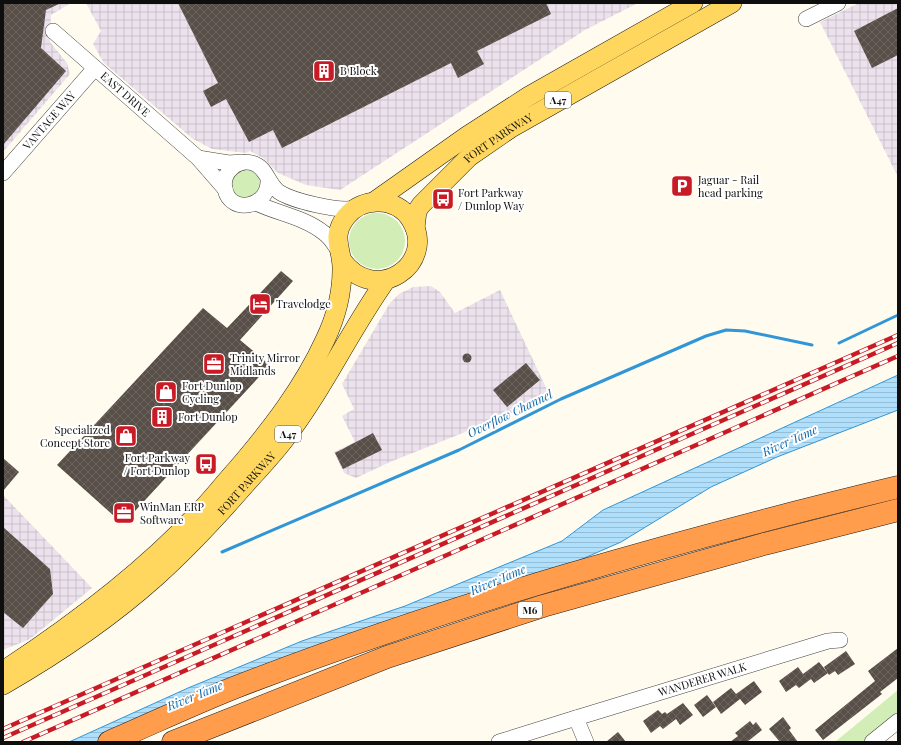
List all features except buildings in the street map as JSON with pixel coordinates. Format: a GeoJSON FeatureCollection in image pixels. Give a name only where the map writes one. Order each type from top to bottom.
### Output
{"type":"FeatureCollection","features":[{"type":"Feature","properties":{"kind":"highway","name":"M6"},"geometry":{"type":"LineString","coordinates":[[109,742],[234,688],[375,636],[536,583],[758,521],[898,487]]}},
{"type":"Feature","properties":{"kind":"highway","name":"M6"},"geometry":{"type":"LineString","coordinates":[[173,742],[387,656],[543,606],[764,544],[898,510]]}},
{"type":"Feature","properties":{"kind":"main road","name":"FORT PARKWAY"},"geometry":{"type":"LineString","coordinates":[[3,671],[78,618],[149,560],[199,512],[268,433],[303,383],[335,320],[340,298],[339,229],[345,217],[356,208],[375,201],[467,136],[529,96],[693,3]]}},
{"type":"Feature","properties":{"kind":"main road","name":"FORT PARKWAY"},"geometry":{"type":"LineString","coordinates":[[3,685],[47,659],[90,630],[156,577],[209,526],[283,441],[314,397],[342,352],[367,307],[386,280],[400,274],[411,263],[417,243],[415,228],[417,211],[451,173],[475,153],[511,128],[732,3]]}},
{"type":"Feature","properties":{"kind":"main road"},"geometry":{"type":"LineString","coordinates":[[375,201],[384,202],[400,208],[411,220],[415,228]]}},
{"type":"Feature","properties":{"kind":"main road"},"geometry":{"type":"LineString","coordinates":[[340,254],[347,268],[365,279],[375,281],[386,280]]}},
{"type":"Feature","properties":{"kind":"street"},"geometry":{"type":"LineString","coordinates":[[806,19],[838,3]]}},
{"type":"Feature","properties":{"kind":"street","name":"EAST DRIVE"},"geometry":{"type":"LineString","coordinates":[[53,31],[198,158],[225,188]]}},
{"type":"Feature","properties":{"kind":"street","name":"VANTAGE WAY"},"geometry":{"type":"LineString","coordinates":[[3,173],[95,68]]}},
{"type":"Feature","properties":{"kind":"street"},"geometry":{"type":"LineString","coordinates":[[198,158],[229,163],[244,162],[259,166],[278,191],[295,199],[334,209],[349,210],[356,208]]}},
{"type":"Feature","properties":{"kind":"street"},"geometry":{"type":"LineString","coordinates":[[244,162],[235,165],[228,171],[225,179],[225,188],[229,198],[234,202],[246,206],[256,203],[264,196],[268,185],[268,179]]}},
{"type":"Feature","properties":{"kind":"street"},"geometry":{"type":"LineString","coordinates":[[256,203],[300,218],[325,234],[340,254]]}},
{"type":"Feature","properties":{"kind":"street","name":"WANDERER WALK"},"geometry":{"type":"LineString","coordinates":[[499,742],[831,636]]}},
{"type":"Feature","properties":{"kind":"street"},"geometry":{"type":"LineString","coordinates":[[576,718],[586,742]]}},
{"type":"Feature","properties":{"kind":"street"},"geometry":{"type":"LineString","coordinates":[[872,742],[898,721]]}},
{"type":"Feature","properties":{"kind":"shaded area"},"geometry":{"type":"Polygon","coordinates":[[[3,3],[71,3],[51,15],[50,42],[67,63],[70,74],[3,152],[3,3]]]}},
{"type":"Feature","properties":{"kind":"shaded area"},"geometry":{"type":"Polygon","coordinates":[[[86,3],[638,3],[585,30],[340,190],[306,185],[278,173],[263,158],[250,151],[246,153],[212,149],[193,139],[104,63],[93,44],[101,31],[86,3]]]}},
{"type":"Feature","properties":{"kind":"shaded area"},"geometry":{"type":"Polygon","coordinates":[[[859,3],[898,3],[898,177],[820,22],[859,3]]]}},
{"type":"Feature","properties":{"kind":"shaded area"},"geometry":{"type":"Polygon","coordinates":[[[431,286],[440,292],[455,313],[500,290],[551,398],[390,462],[356,478],[344,473],[334,452],[355,442],[342,416],[354,409],[342,384],[390,303],[399,294],[413,287],[431,286]]]}},
{"type":"Feature","properties":{"kind":"shaded area"},"geometry":{"type":"Polygon","coordinates":[[[3,495],[92,588],[30,639],[3,650],[3,495]]]}},
{"type":"Feature","properties":{"kind":"green space"},"geometry":{"type":"Polygon","coordinates":[[[239,169],[254,169],[262,181],[257,194],[244,198],[234,193],[232,189],[232,182],[239,169]]]}},
{"type":"Feature","properties":{"kind":"green space"},"geometry":{"type":"Polygon","coordinates":[[[371,213],[383,213],[397,221],[405,235],[403,252],[397,261],[383,269],[371,269],[361,264],[354,257],[349,247],[349,235],[354,225],[361,218],[371,213]]]}},
{"type":"Feature","properties":{"kind":"green space"},"geometry":{"type":"Polygon","coordinates":[[[898,690],[898,712],[862,742],[835,742],[898,690]]]}},
{"type":"Feature","properties":{"kind":"water","name":"River Tame"},"geometry":{"type":"Polygon","coordinates":[[[898,375],[898,410],[777,457],[711,487],[621,542],[493,598],[100,742],[69,742],[188,688],[302,641],[405,606],[562,541],[603,510],[898,375]]]}},
{"type":"Feature","properties":{"kind":"waterway","name":"Overflow Channel"},"geometry":{"type":"LineString","coordinates":[[839,343],[898,315]]}},
{"type":"Feature","properties":{"kind":"waterway","name":"Overflow Channel"},"geometry":{"type":"LineString","coordinates":[[222,552],[459,450],[561,399],[706,336],[726,330],[745,331],[812,345]]}},
{"type":"Feature","properties":{"kind":"railway"},"geometry":{"type":"LineString","coordinates":[[3,729],[898,335]]}},
{"type":"Feature","properties":{"kind":"railway"},"geometry":{"type":"LineString","coordinates":[[3,738],[898,343]]}},
{"type":"Feature","properties":{"kind":"railway"},"geometry":{"type":"LineString","coordinates":[[23,742],[898,356]]}},
{"type":"Feature","properties":{"kind":"place","name":"B Block"},"geometry":{"type":"Point","coordinates":[324,71]}},
{"type":"Feature","properties":{"kind":"place","name":"Jaguar - Rail head parking"},"geometry":{"type":"Point","coordinates":[682,186]}},
{"type":"Feature","properties":{"kind":"place","name":"Fort Parkway / Dunlop Way"},"geometry":{"type":"Point","coordinates":[443,199]}},
{"type":"Feature","properties":{"kind":"place","name":"Travelodge"},"geometry":{"type":"Point","coordinates":[260,304]}},
{"type":"Feature","properties":{"kind":"place","name":"Trinity Mirror Midlands"},"geometry":{"type":"Point","coordinates":[214,364]}},
{"type":"Feature","properties":{"kind":"place","name":"Fort Dunlop Cycling"},"geometry":{"type":"Point","coordinates":[166,392]}},
{"type":"Feature","properties":{"kind":"place","name":"Fort Dunlop"},"geometry":{"type":"Point","coordinates":[162,417]}},
{"type":"Feature","properties":{"kind":"place","name":"Specialized Concept Store"},"geometry":{"type":"Point","coordinates":[126,436]}},
{"type":"Feature","properties":{"kind":"place","name":"Fort Parkway / Fort Dunlop"},"geometry":{"type":"Point","coordinates":[206,464]}},
{"type":"Feature","properties":{"kind":"place","name":"WinMan ERP Software"},"geometry":{"type":"Point","coordinates":[124,513]}}]}
